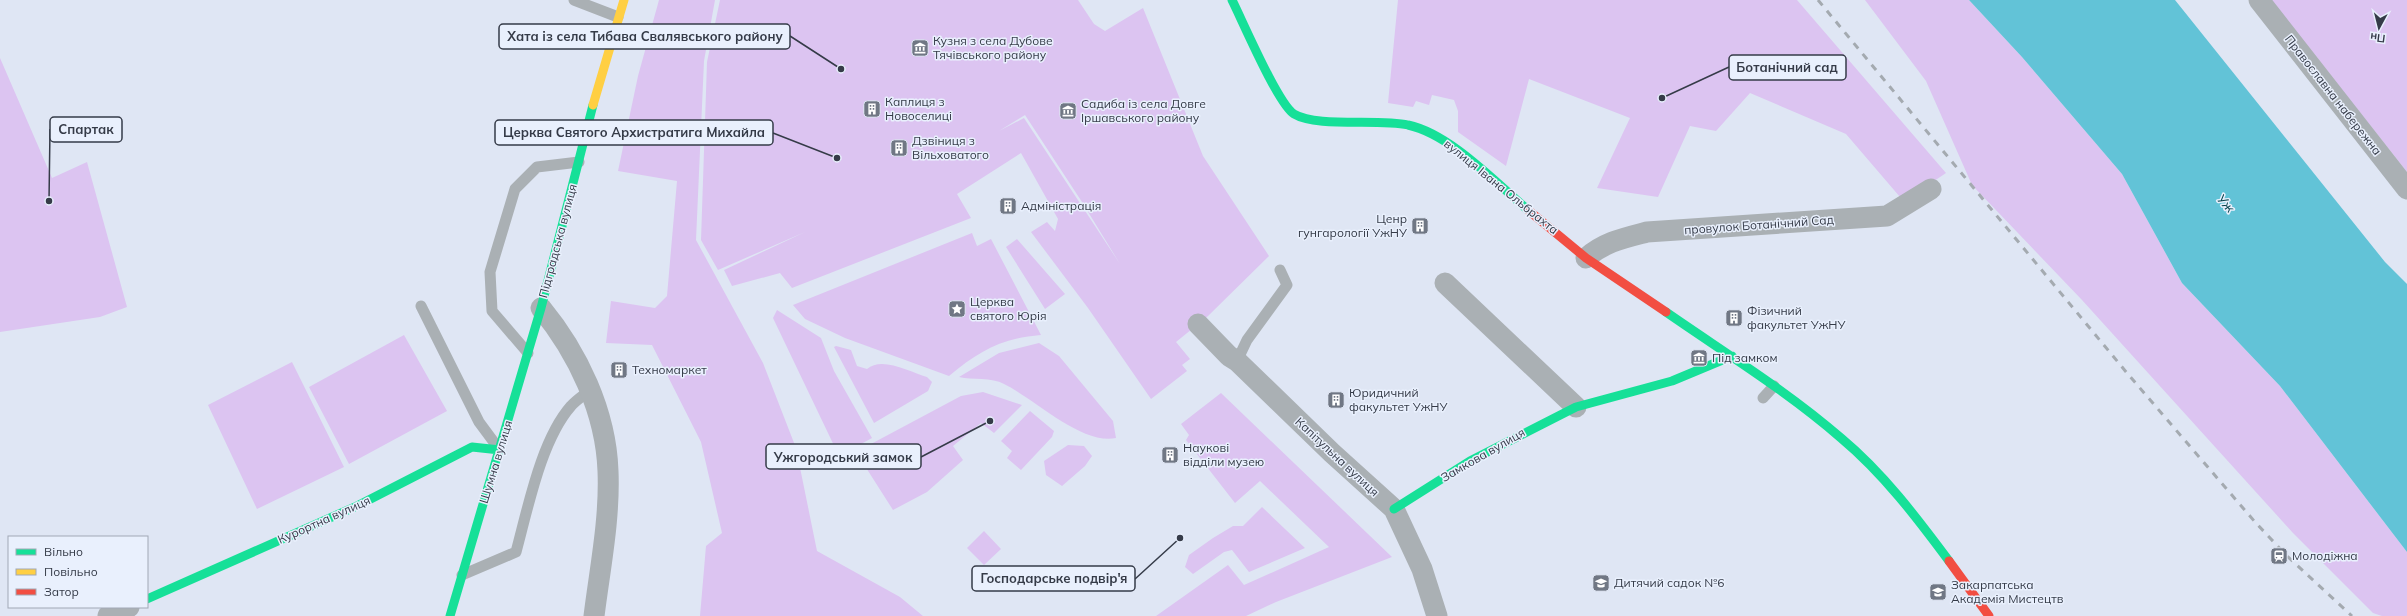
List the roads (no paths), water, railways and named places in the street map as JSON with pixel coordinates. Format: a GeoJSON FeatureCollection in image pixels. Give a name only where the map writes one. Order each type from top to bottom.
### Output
{"type":"FeatureCollection","features":[{"type":"Feature","properties":{"kind":"street","name":"Підградська вулиця"},"geometry":{"type":"LineString","coordinates":[[594,616],[608,504],[608,470],[605,445],[590,390],[561,333],[541,308],[602,68],[624,0]]}},
{"type":"Feature","properties":{"kind":"street","name":"вулиця Івана Ольбрахта"},"geometry":{"type":"LineString","coordinates":[[1232,0],[1280,98],[1294,114],[1317,120],[1406,124],[1425,129],[1447,142],[1586,258],[1732,356],[1842,438],[1909,506],[1989,616]]}},
{"type":"Feature","properties":{"kind":"street","name":"Православна набережна"},"geometry":{"type":"LineString","coordinates":[[2259,0],[2407,189]]}},
{"type":"Feature","properties":{"kind":"street","name":"провулок Ботанічний Сад"},"geometry":{"type":"LineString","coordinates":[[1586,258],[1595,250],[1614,240],[1647,232],[1887,216],[1931,189]]}},
{"type":"Feature","properties":{"kind":"street"},"geometry":{"type":"LineString","coordinates":[[1446,283],[1576,407]]}},
{"type":"Feature","properties":{"kind":"street","name":"Шумна вулиця"},"geometry":{"type":"LineString","coordinates":[[450,616],[541,308]]}},
{"type":"Feature","properties":{"kind":"street","name":"Капітульна вулиця"},"geometry":{"type":"LineString","coordinates":[[1198,324],[1332,453],[1394,510],[1422,569],[1437,616]]}},
{"type":"Feature","properties":{"kind":"street","name":"Замкова вулиця"},"geometry":{"type":"LineString","coordinates":[[1394,510],[1505,440],[1576,407],[1672,381],[1732,356]]}},
{"type":"Feature","properties":{"kind":"street","name":"Курортна вулиця"},"geometry":{"type":"LineString","coordinates":[[148,599],[357,506],[472,447],[500,450]]}},
{"type":"Feature","properties":{"kind":"street"},"geometry":{"type":"LineString","coordinates":[[108,616],[126,608]]}},
{"type":"Feature","properties":{"kind":"lane"},"geometry":{"type":"LineString","coordinates":[[574,0],[588,3],[618,17]]}},
{"type":"Feature","properties":{"kind":"lane"},"geometry":{"type":"LineString","coordinates":[[528,353],[492,311],[490,272],[515,189],[537,167],[579,162]]}},
{"type":"Feature","properties":{"kind":"lane"},"geometry":{"type":"LineString","coordinates":[[1233,358],[1287,285],[1280,270]]}},
{"type":"Feature","properties":{"kind":"lane"},"geometry":{"type":"LineString","coordinates":[[421,306],[479,422],[500,450]]}},
{"type":"Feature","properties":{"kind":"lane"},"geometry":{"type":"LineString","coordinates":[[1764,398],[1774,386]]}},
{"type":"Feature","properties":{"kind":"lane"},"geometry":{"type":"LineString","coordinates":[[462,575],[516,552],[548,445],[560,420],[572,404],[590,390]]}},
{"type":"Feature","properties":{"kind":"water","name":"Уж"},"geometry":{"type":"Polygon","coordinates":[[[1969,0],[2175,0],[2385,262],[2407,284],[2407,552],[2280,386],[2182,283],[2122,174],[2022,57],[1969,0]]]}},
{"type":"Feature","properties":{"kind":"railway"},"geometry":{"type":"LineString","coordinates":[[1818,0],[2127,373],[2255,522],[2286,555],[2352,616]]}},
{"type":"Feature","properties":{"kind":"place","name":"Кузня з села Дубове Тячівського району"},"geometry":{"type":"Point","coordinates":[920,48]}},
{"type":"Feature","properties":{"kind":"place","name":"Хата із села Тибава Свалявського району"},"geometry":{"type":"Point","coordinates":[841,69]}},
{"type":"Feature","properties":{"kind":"place","name":"Ботанічний сад"},"geometry":{"type":"Point","coordinates":[1662,98]}},
{"type":"Feature","properties":{"kind":"place","name":"Каплиця з Новоселиці"},"geometry":{"type":"Point","coordinates":[872,109]}},
{"type":"Feature","properties":{"kind":"place","name":"Садиба із села Довге Іршавського району"},"geometry":{"type":"Point","coordinates":[1068,111]}},
{"type":"Feature","properties":{"kind":"place","name":"Дзвіниця з Вільховатого"},"geometry":{"type":"Point","coordinates":[899,148]}},
{"type":"Feature","properties":{"kind":"place","name":"Церква Святого Архистратига Михайла"},"geometry":{"type":"Point","coordinates":[837,158]}},
{"type":"Feature","properties":{"kind":"place","name":"Спартак"},"geometry":{"type":"Point","coordinates":[49,201]}},
{"type":"Feature","properties":{"kind":"place","name":"Адміністрація"},"geometry":{"type":"Point","coordinates":[1008,206]}},
{"type":"Feature","properties":{"kind":"place","name":"Ценр гунгарології УжНУ"},"geometry":{"type":"Point","coordinates":[1420,226]}},
{"type":"Feature","properties":{"kind":"place","name":"Церква святого Юрія"},"geometry":{"type":"Point","coordinates":[957,309]}},
{"type":"Feature","properties":{"kind":"place","name":"Фізичний факультет УжНУ"},"geometry":{"type":"Point","coordinates":[1734,318]}},
{"type":"Feature","properties":{"kind":"place","name":"Під замком"},"geometry":{"type":"Point","coordinates":[1699,358]}},
{"type":"Feature","properties":{"kind":"place","name":"Техномаркет"},"geometry":{"type":"Point","coordinates":[619,370]}},
{"type":"Feature","properties":{"kind":"place","name":"Юридичний факультет УжНУ"},"geometry":{"type":"Point","coordinates":[1336,400]}},
{"type":"Feature","properties":{"kind":"place","name":"Ужгородський замок"},"geometry":{"type":"Point","coordinates":[990,421]}},
{"type":"Feature","properties":{"kind":"place","name":"Наукові відділи музею"},"geometry":{"type":"Point","coordinates":[1170,455]}},
{"type":"Feature","properties":{"kind":"place","name":"Господарське подвір'я"},"geometry":{"type":"Point","coordinates":[1180,538]}},
{"type":"Feature","properties":{"kind":"place","name":"Молодіжна"},"geometry":{"type":"Point","coordinates":[2279,556]}},
{"type":"Feature","properties":{"kind":"place","name":"Дитячий садок №6"},"geometry":{"type":"Point","coordinates":[1601,583]}},
{"type":"Feature","properties":{"kind":"place","name":"Закарпатська Академія Мистецтв"},"geometry":{"type":"Point","coordinates":[1938,592]}}]}
